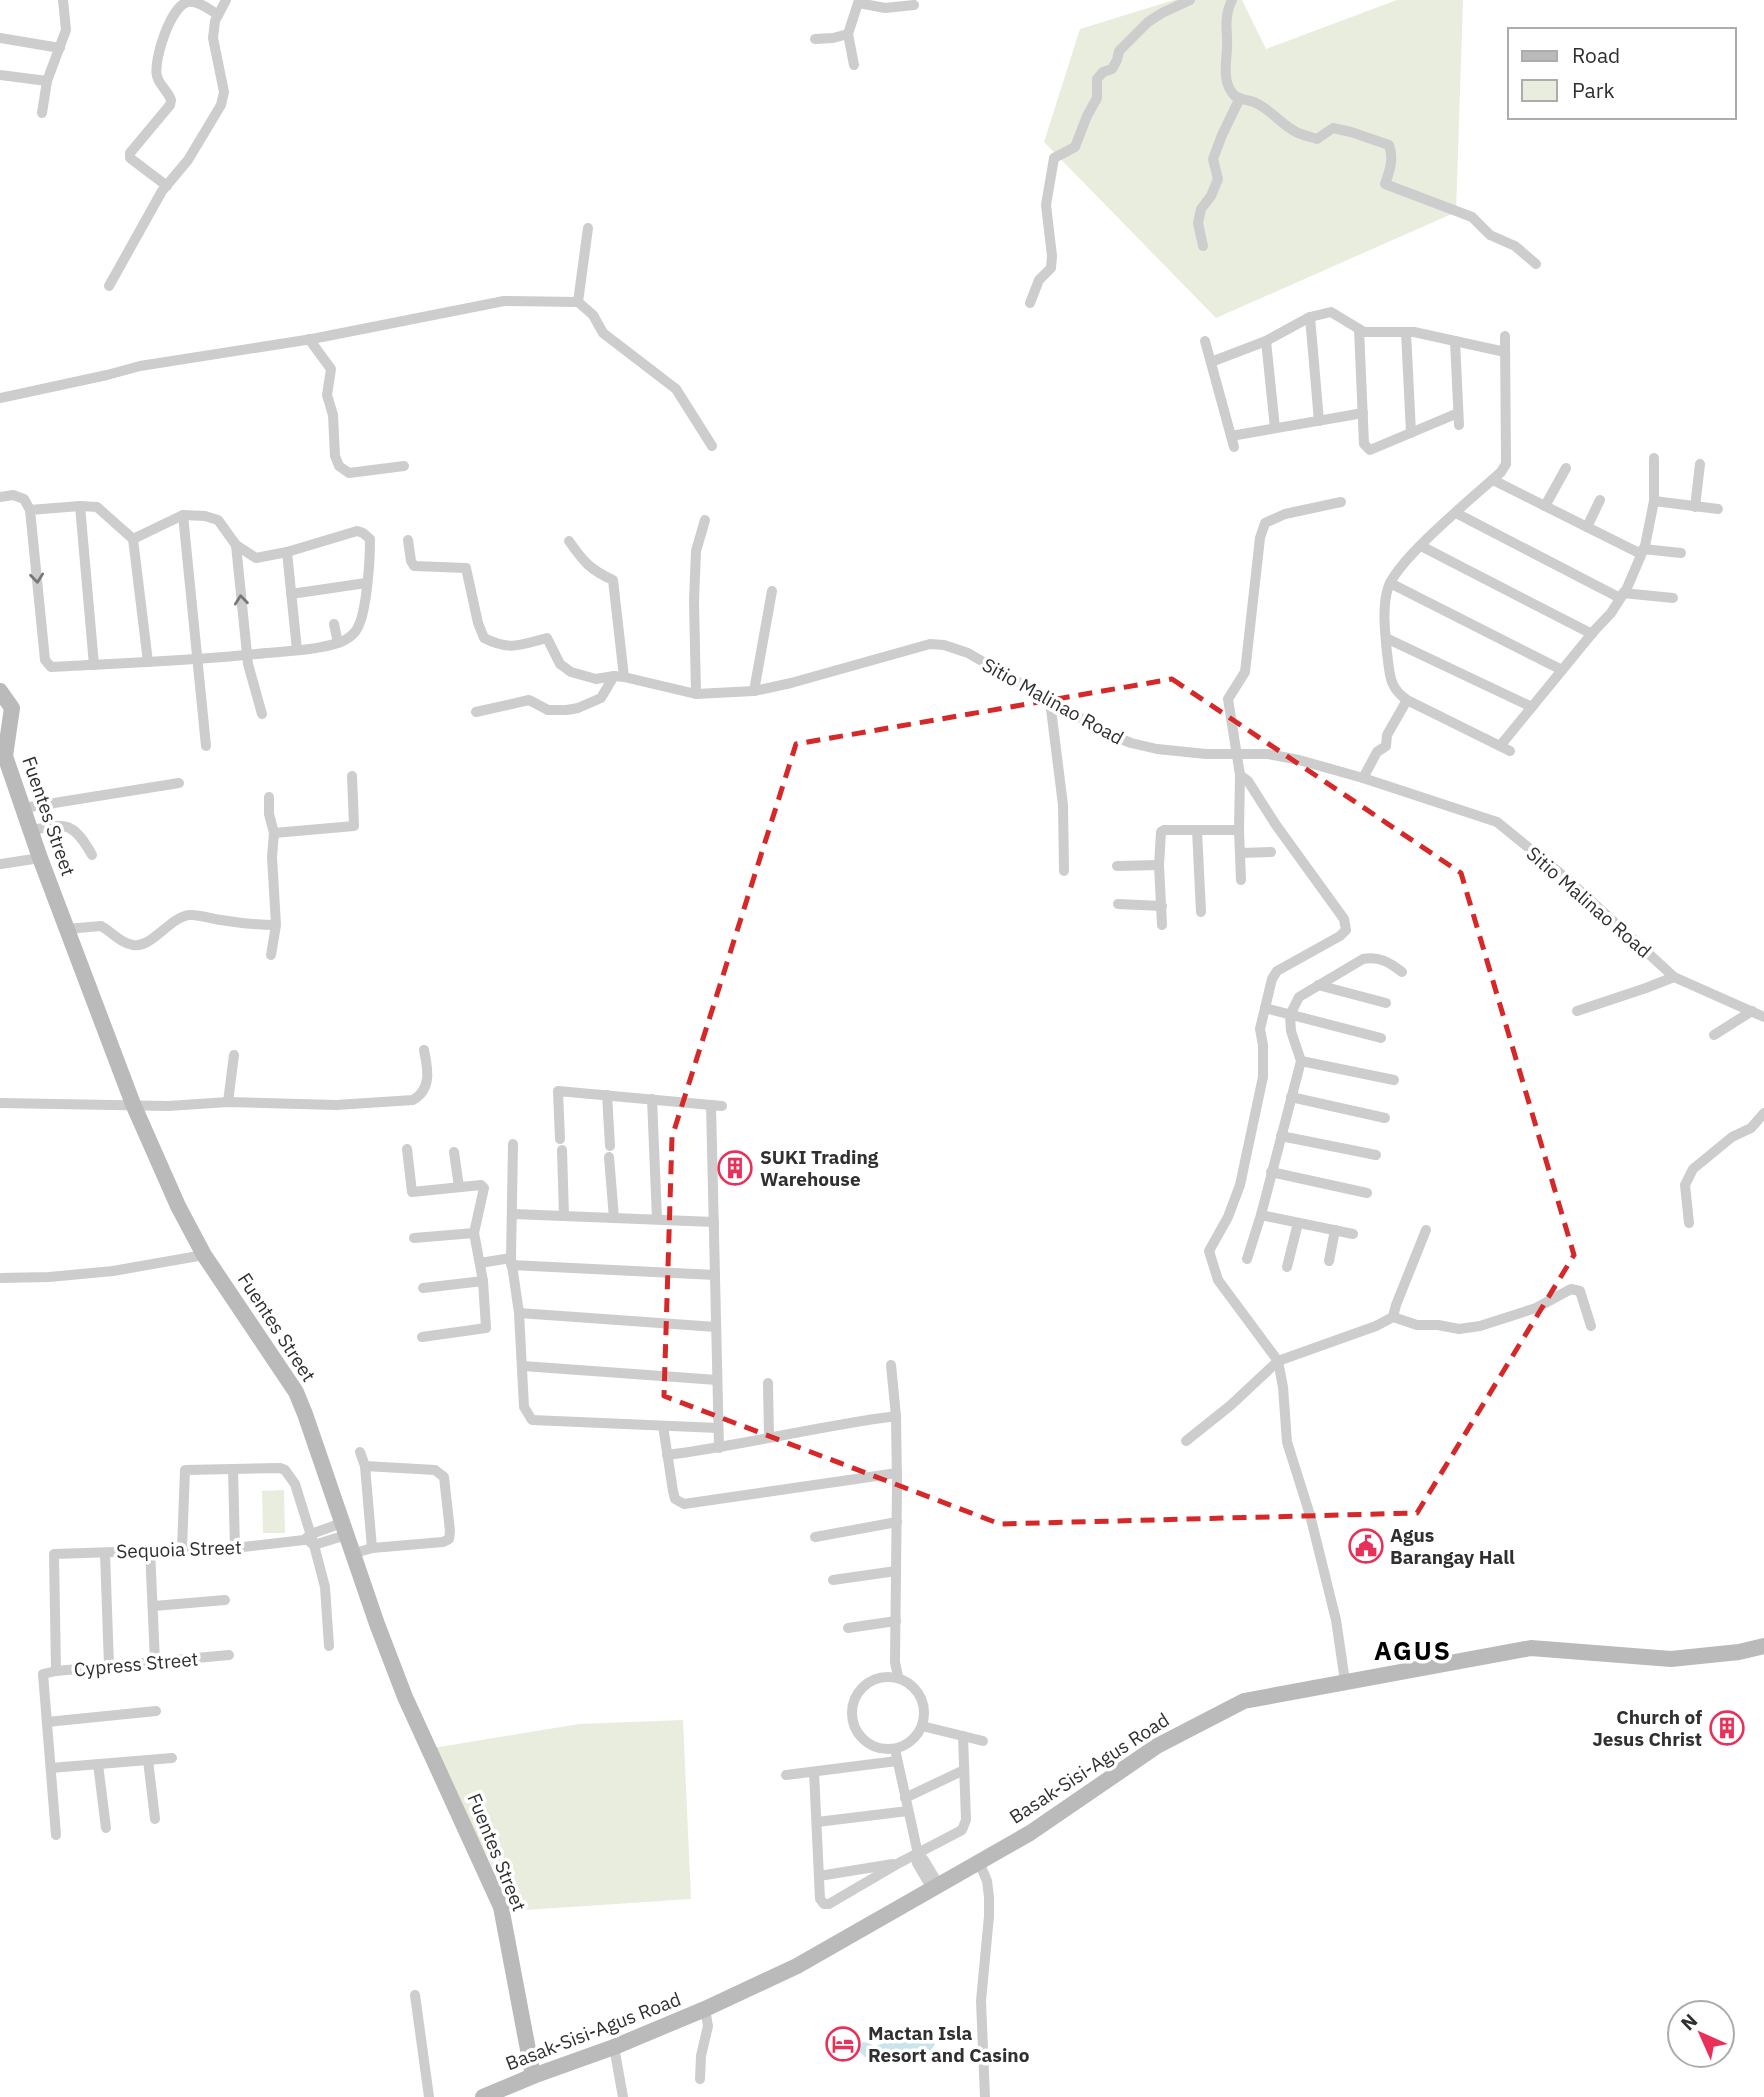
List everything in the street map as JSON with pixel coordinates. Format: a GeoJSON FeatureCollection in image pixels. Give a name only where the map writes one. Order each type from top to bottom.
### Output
{"type":"FeatureCollection","features":[{"type":"Feature","properties":{"kind":"street"},"geometry":{"type":"LineString","coordinates":[[42,113],[47,81],[66,30],[63,0]]}},
{"type":"Feature","properties":{"kind":"street"},"geometry":{"type":"LineString","coordinates":[[108,286],[141,227],[167,186],[188,160],[221,105],[224,92],[213,38],[215,21],[226,0]]}},
{"type":"Feature","properties":{"kind":"street"},"geometry":{"type":"LineString","coordinates":[[1030,303],[1040,280],[1051,268],[1046,205],[1054,158],[1075,147],[1097,98],[1097,79],[1103,72],[1112,69],[1119,51],[1153,18],[1190,0]]}},
{"type":"Feature","properties":{"kind":"street"},"geometry":{"type":"LineString","coordinates":[[1232,0],[1225,28],[1225,64],[1227,83],[1236,96],[1257,104],[1280,118],[1295,132],[1317,139],[1333,128],[1389,145],[1392,163],[1385,184],[1472,217],[1490,235],[1515,246],[1536,264]]}},
{"type":"Feature","properties":{"kind":"street"},"geometry":{"type":"LineString","coordinates":[[167,186],[130,158],[130,152],[172,100],[156,76],[160,47],[181,5],[194,2],[218,15]]}},
{"type":"Feature","properties":{"kind":"street"},"geometry":{"type":"LineString","coordinates":[[854,65],[848,34],[859,2],[886,8],[914,5]]}},
{"type":"Feature","properties":{"kind":"street"},"geometry":{"type":"LineString","coordinates":[[815,39],[848,34]]}},
{"type":"Feature","properties":{"kind":"street"},"geometry":{"type":"LineString","coordinates":[[0,38],[60,48]]}},
{"type":"Feature","properties":{"kind":"street"},"geometry":{"type":"LineString","coordinates":[[0,75],[47,81]]}},
{"type":"Feature","properties":{"kind":"street"},"geometry":{"type":"LineString","coordinates":[[1203,246],[1198,223],[1200,209],[1211,196],[1218,179],[1213,159],[1240,98]]}},
{"type":"Feature","properties":{"kind":"street"},"geometry":{"type":"LineString","coordinates":[[578,302],[588,228]]}},
{"type":"Feature","properties":{"kind":"street"},"geometry":{"type":"LineString","coordinates":[[0,398],[140,366],[309,339],[505,301],[578,302],[593,315],[603,333],[676,388],[712,446]]}},
{"type":"Feature","properties":{"kind":"street"},"geometry":{"type":"LineString","coordinates":[[1211,362],[1266,341],[1310,317],[1331,313],[1364,332],[1406,332],[1505,352]]}},
{"type":"Feature","properties":{"kind":"street"},"geometry":{"type":"LineString","coordinates":[[1310,317],[1318,421]]}},
{"type":"Feature","properties":{"kind":"street"},"geometry":{"type":"LineString","coordinates":[[1359,329],[1364,444],[1370,450],[1411,433],[1459,419],[1455,341]]}},
{"type":"Feature","properties":{"kind":"street"},"geometry":{"type":"LineString","coordinates":[[1406,332],[1411,433]]}},
{"type":"Feature","properties":{"kind":"street"},"geometry":{"type":"LineString","coordinates":[[1505,336],[1506,464],[1493,480],[1421,546],[1402,566],[1388,587],[1384,623],[1391,680],[1396,693],[1505,748],[1532,707],[1611,613],[1622,596],[1642,552],[1654,501],[1654,458]]}},
{"type":"Feature","properties":{"kind":"street"},"geometry":{"type":"LineString","coordinates":[[309,339],[331,369],[327,395],[333,415],[335,456],[339,466],[349,473],[404,466]]}},
{"type":"Feature","properties":{"kind":"street"},"geometry":{"type":"LineString","coordinates":[[1205,341],[1233,442],[1275,428],[1363,413]]}},
{"type":"Feature","properties":{"kind":"street"},"geometry":{"type":"LineString","coordinates":[[1266,341],[1275,428]]}},
{"type":"Feature","properties":{"kind":"street"},"geometry":{"type":"LineString","coordinates":[[1695,507],[1700,464]]}},
{"type":"Feature","properties":{"kind":"street"},"geometry":{"type":"LineString","coordinates":[[1545,506],[1566,468]]}},
{"type":"Feature","properties":{"kind":"street"},"geometry":{"type":"LineString","coordinates":[[1493,480],[1642,552],[1681,553]]}},
{"type":"Feature","properties":{"kind":"street"},"geometry":{"type":"LineString","coordinates":[[0,497],[13,495],[24,499],[30,510],[46,660],[51,667],[148,663],[297,650],[338,643],[355,633],[360,625],[370,561],[370,540],[363,533],[357,531],[287,552],[256,558],[236,545],[218,520],[205,516],[183,515],[133,539]]}},
{"type":"Feature","properties":{"kind":"street"},"geometry":{"type":"LineString","coordinates":[[1587,527],[1600,500]]}},
{"type":"Feature","properties":{"kind":"street"},"geometry":{"type":"LineString","coordinates":[[1654,501],[1718,509]]}},
{"type":"Feature","properties":{"kind":"street"},"geometry":{"type":"LineString","coordinates":[[1241,880],[1240,775],[1228,699],[1245,672],[1260,538],[1265,523],[1285,514],[1341,502]]}},
{"type":"Feature","properties":{"kind":"street"},"geometry":{"type":"LineString","coordinates":[[80,506],[94,664]]}},
{"type":"Feature","properties":{"kind":"street"},"geometry":{"type":"LineString","coordinates":[[30,510],[97,507],[133,539],[148,663]]}},
{"type":"Feature","properties":{"kind":"street"},"geometry":{"type":"LineString","coordinates":[[1456,513],[1622,596],[1673,598]]}},
{"type":"Feature","properties":{"kind":"street"},"geometry":{"type":"LineString","coordinates":[[183,515],[206,746]]}},
{"type":"Feature","properties":{"kind":"street"},"geometry":{"type":"LineString","coordinates":[[696,694],[696,551],[705,520]]}},
{"type":"Feature","properties":{"kind":"street","name":"Sitio Malinao Road"},"geometry":{"type":"LineString","coordinates":[[408,540],[414,566],[466,568],[484,638],[499,646],[509,647],[547,638],[561,664],[571,672],[596,679],[619,677],[696,694],[754,691],[930,644],[944,645],[968,653],[1106,733],[1131,743],[1157,749],[1206,754],[1268,754],[1299,760],[1497,822],[1566,878],[1674,976],[1764,1017]]}},
{"type":"Feature","properties":{"kind":"street"},"geometry":{"type":"LineString","coordinates":[[476,712],[529,700],[548,710],[578,708],[601,698],[619,677],[613,580],[585,564],[569,541]]}},
{"type":"Feature","properties":{"kind":"street"},"geometry":{"type":"LineString","coordinates":[[236,545],[247,655],[262,714]]}},
{"type":"Feature","properties":{"kind":"street"},"geometry":{"type":"LineString","coordinates":[[1421,546],[1592,634]]}},
{"type":"Feature","properties":{"kind":"street"},"geometry":{"type":"LineString","coordinates":[[287,552],[297,650]]}},
{"type":"Feature","properties":{"kind":"street"},"geometry":{"type":"LineString","coordinates":[[291,594],[366,583]]}},
{"type":"Feature","properties":{"kind":"street"},"geometry":{"type":"LineString","coordinates":[[1390,583],[1562,670]]}},
{"type":"Feature","properties":{"kind":"street"},"geometry":{"type":"LineString","coordinates":[[754,691],[772,591]]}},
{"type":"Feature","properties":{"kind":"street"},"geometry":{"type":"LineString","coordinates":[[334,624],[338,643]]}},
{"type":"Feature","properties":{"kind":"street"},"geometry":{"type":"LineString","coordinates":[[1386,638],[1532,707]]}},
{"type":"Feature","properties":{"kind":"street","name":"Fuentes Street"},"geometry":{"type":"LineString","coordinates":[[0,691],[12,708],[5,773],[23,808],[133,1104],[178,1206],[204,1255],[296,1392],[376,1624],[405,1697],[501,1907],[533,2076]]}},
{"type":"Feature","properties":{"kind":"street"},"geometry":{"type":"LineString","coordinates":[[1363,778],[1377,752],[1385,746],[1387,735],[1406,700]]}},
{"type":"Feature","properties":{"kind":"street"},"geometry":{"type":"LineString","coordinates":[[1050,701],[1063,805],[1064,871]]}},
{"type":"Feature","properties":{"kind":"street"},"geometry":{"type":"LineString","coordinates":[[1240,775],[1248,781],[1276,825],[1344,919],[1346,930],[1277,971],[1272,979],[1260,1030],[1263,1077],[1240,1185],[1228,1217],[1209,1251],[1218,1280],[1278,1361],[1287,1442],[1310,1515],[1336,1620],[1345,1681]]}},
{"type":"Feature","properties":{"kind":"street"},"geometry":{"type":"LineString","coordinates":[[274,832],[354,826],[352,776]]}},
{"type":"Feature","properties":{"kind":"street"},"geometry":{"type":"LineString","coordinates":[[23,808],[179,783]]}},
{"type":"Feature","properties":{"kind":"street"},"geometry":{"type":"LineString","coordinates":[[269,797],[269,814],[274,832],[272,857],[276,925],[271,955]]}},
{"type":"Feature","properties":{"kind":"street"},"geometry":{"type":"LineString","coordinates":[[31,831],[49,826],[67,826],[81,835],[92,855]]}},
{"type":"Feature","properties":{"kind":"street"},"geometry":{"type":"LineString","coordinates":[[1197,830],[1200,912]]}},
{"type":"Feature","properties":{"kind":"street"},"geometry":{"type":"LineString","coordinates":[[1162,925],[1159,864],[1161,832],[1239,830]]}},
{"type":"Feature","properties":{"kind":"street"},"geometry":{"type":"LineString","coordinates":[[1240,853],[1271,852]]}},
{"type":"Feature","properties":{"kind":"street"},"geometry":{"type":"LineString","coordinates":[[1,864],[40,858]]}},
{"type":"Feature","properties":{"kind":"street"},"geometry":{"type":"LineString","coordinates":[[1116,866],[1159,864]]}},
{"type":"Feature","properties":{"kind":"street"},"geometry":{"type":"LineString","coordinates":[[1118,904],[1162,906]]}},
{"type":"Feature","properties":{"kind":"street"},"geometry":{"type":"LineString","coordinates":[[67,929],[101,926],[134,946],[142,945],[184,916],[276,925]]}},
{"type":"Feature","properties":{"kind":"street"},"geometry":{"type":"LineString","coordinates":[[1247,1259],[1301,1061],[1291,1031],[1290,1015],[1299,998],[1363,959],[1389,961],[1402,972]]}},
{"type":"Feature","properties":{"kind":"street"},"geometry":{"type":"LineString","coordinates":[[1577,1011],[1674,976]]}},
{"type":"Feature","properties":{"kind":"street"},"geometry":{"type":"LineString","coordinates":[[1318,985],[1386,1003]]}},
{"type":"Feature","properties":{"kind":"street"},"geometry":{"type":"LineString","coordinates":[[1265,1008],[1381,1038]]}},
{"type":"Feature","properties":{"kind":"street"},"geometry":{"type":"LineString","coordinates":[[1714,1035],[1752,1012]]}},
{"type":"Feature","properties":{"kind":"street"},"geometry":{"type":"LineString","coordinates":[[0,1103],[168,1106],[228,1102],[336,1105],[413,1100],[428,1082],[424,1050]]}},
{"type":"Feature","properties":{"kind":"street"},"geometry":{"type":"LineString","coordinates":[[228,1102],[233,1055]]}},
{"type":"Feature","properties":{"kind":"street"},"geometry":{"type":"LineString","coordinates":[[1301,1061],[1394,1080]]}},
{"type":"Feature","properties":{"kind":"street"},"geometry":{"type":"LineString","coordinates":[[564,1216],[558,1091],[717,1106],[714,1222],[719,1448]]}},
{"type":"Feature","properties":{"kind":"street"},"geometry":{"type":"LineString","coordinates":[[607,1095],[614,1218]]}},
{"type":"Feature","properties":{"kind":"street"},"geometry":{"type":"LineString","coordinates":[[1291,1097],[1385,1118]]}},
{"type":"Feature","properties":{"kind":"street"},"geometry":{"type":"LineString","coordinates":[[652,1099],[657,1219]]}},
{"type":"Feature","properties":{"kind":"street"},"geometry":{"type":"LineString","coordinates":[[1689,1223],[1685,1185],[1693,1169],[1732,1137],[1751,1128],[1764,1112]]}},
{"type":"Feature","properties":{"kind":"street"},"geometry":{"type":"LineString","coordinates":[[1281,1136],[1376,1156]]}},
{"type":"Feature","properties":{"kind":"street"},"geometry":{"type":"LineString","coordinates":[[513,1144],[511,1262],[519,1313],[524,1407],[532,1420],[718,1428]]}},
{"type":"Feature","properties":{"kind":"street"},"geometry":{"type":"LineString","coordinates":[[407,1149],[412,1192],[481,1185],[484,1188],[474,1233],[483,1281],[486,1328],[422,1336]]}},
{"type":"Feature","properties":{"kind":"street"},"geometry":{"type":"LineString","coordinates":[[454,1152],[459,1187]]}},
{"type":"Feature","properties":{"kind":"street"},"geometry":{"type":"LineString","coordinates":[[1271,1172],[1367,1193]]}},
{"type":"Feature","properties":{"kind":"street"},"geometry":{"type":"LineString","coordinates":[[513,1214],[714,1222]]}},
{"type":"Feature","properties":{"kind":"street"},"geometry":{"type":"LineString","coordinates":[[1261,1214],[1353,1234]]}},
{"type":"Feature","properties":{"kind":"street"},"geometry":{"type":"LineString","coordinates":[[1287,1267],[1298,1223]]}},
{"type":"Feature","properties":{"kind":"street"},"geometry":{"type":"LineString","coordinates":[[1329,1261],[1335,1230]]}},
{"type":"Feature","properties":{"kind":"street"},"geometry":{"type":"LineString","coordinates":[[1393,1317],[1426,1230]]}},
{"type":"Feature","properties":{"kind":"street"},"geometry":{"type":"LineString","coordinates":[[414,1238],[474,1233]]}},
{"type":"Feature","properties":{"kind":"street"},"geometry":{"type":"LineString","coordinates":[[0,1278],[113,1271],[204,1255]]}},
{"type":"Feature","properties":{"kind":"street"},"geometry":{"type":"LineString","coordinates":[[480,1263],[511,1262],[715,1275]]}},
{"type":"Feature","properties":{"kind":"street"},"geometry":{"type":"LineString","coordinates":[[423,1288],[483,1281]]}},
{"type":"Feature","properties":{"kind":"street"},"geometry":{"type":"LineString","coordinates":[[1186,1441],[1231,1405],[1278,1361],[1376,1326],[1393,1317],[1417,1325],[1470,1328],[1501,1321],[1536,1308],[1575,1288],[1580,1291],[1591,1326]]}},
{"type":"Feature","properties":{"kind":"street"},"geometry":{"type":"LineString","coordinates":[[519,1313],[716,1327]]}},
{"type":"Feature","properties":{"kind":"street"},"geometry":{"type":"LineString","coordinates":[[891,1365],[897,1416],[895,1662],[898,1677]]}},
{"type":"Feature","properties":{"kind":"street"},"geometry":{"type":"LineString","coordinates":[[523,1366],[718,1380]]}},
{"type":"Feature","properties":{"kind":"street"},"geometry":{"type":"LineString","coordinates":[[768,1383],[769,1436]]}},
{"type":"Feature","properties":{"kind":"street"},"geometry":{"type":"LineString","coordinates":[[667,1455],[897,1416]]}},
{"type":"Feature","properties":{"kind":"street"},"geometry":{"type":"LineString","coordinates":[[663,1426],[675,1499],[684,1504],[897,1473]]}},
{"type":"Feature","properties":{"kind":"street"},"geometry":{"type":"LineString","coordinates":[[360,1452],[365,1466],[372,1548]]}},
{"type":"Feature","properties":{"kind":"street"},"geometry":{"type":"LineString","coordinates":[[352,1554],[372,1548],[443,1542],[449,1539],[444,1477],[440,1472],[365,1466]]}},
{"type":"Feature","properties":{"kind":"street"},"geometry":{"type":"LineString","coordinates":[[182,1549],[185,1469],[285,1470],[295,1483],[325,1587],[329,1646]]}},
{"type":"Feature","properties":{"kind":"street"},"geometry":{"type":"LineString","coordinates":[[233,1470],[235,1548]]}},
{"type":"Feature","properties":{"kind":"street"},"geometry":{"type":"LineString","coordinates":[[815,1537],[897,1521]]}},
{"type":"Feature","properties":{"kind":"street","name":"Sequoia Street"},"geometry":{"type":"LineString","coordinates":[[56,1671],[54,1554],[235,1548],[310,1539],[344,1529]]}},
{"type":"Feature","properties":{"kind":"street"},"geometry":{"type":"LineString","coordinates":[[150,1550],[155,1662]]}},
{"type":"Feature","properties":{"kind":"street"},"geometry":{"type":"LineString","coordinates":[[105,1553],[109,1666]]}},
{"type":"Feature","properties":{"kind":"street"},"geometry":{"type":"LineString","coordinates":[[833,1580],[896,1571]]}},
{"type":"Feature","properties":{"kind":"street"},"geometry":{"type":"LineString","coordinates":[[154,1606],[225,1600]]}},
{"type":"Feature","properties":{"kind":"street"},"geometry":{"type":"LineString","coordinates":[[848,1628],[896,1621]]}},
{"type":"Feature","properties":{"kind":"street","name":"Basak-Sisi-Agus Road"},"geometry":{"type":"LineString","coordinates":[[483,2097],[505,2093],[533,2076],[614,2047],[797,1966],[1030,1833],[1157,1746],[1244,1701],[1531,1648],[1671,1659],[1739,1652],[1764,1646]]}},
{"type":"Feature","properties":{"kind":"street","name":"Cypress Street"},"geometry":{"type":"LineString","coordinates":[[47,1722],[43,1674],[229,1655]]}},
{"type":"Feature","properties":{"kind":"street"},"geometry":{"type":"LineString","coordinates":[[881,1677],[898,1677],[914,1686],[921,1696],[925,1714],[922,1726],[911,1741],[895,1749],[877,1748],[863,1739],[854,1724],[852,1707],[859,1691],[865,1685],[881,1677]]}},
{"type":"Feature","properties":{"kind":"street"},"geometry":{"type":"LineString","coordinates":[[56,1835],[47,1722],[156,1711]]}},
{"type":"Feature","properties":{"kind":"street"},"geometry":{"type":"LineString","coordinates":[[922,1726],[983,1741]]}},
{"type":"Feature","properties":{"kind":"street"},"geometry":{"type":"LineString","coordinates":[[814,1772],[820,1899],[824,1904],[829,1904],[962,1830],[965,1826],[962,1736]]}},
{"type":"Feature","properties":{"kind":"street"},"geometry":{"type":"LineString","coordinates":[[895,1749],[918,1854],[917,1863],[935,1887]]}},
{"type":"Feature","properties":{"kind":"street"},"geometry":{"type":"LineString","coordinates":[[51,1768],[172,1758]]}},
{"type":"Feature","properties":{"kind":"street"},"geometry":{"type":"LineString","coordinates":[[148,1760],[155,1819]]}},
{"type":"Feature","properties":{"kind":"street"},"geometry":{"type":"LineString","coordinates":[[786,1775],[897,1761]]}},
{"type":"Feature","properties":{"kind":"street"},"geometry":{"type":"LineString","coordinates":[[98,1764],[106,1828]]}},
{"type":"Feature","properties":{"kind":"street"},"geometry":{"type":"LineString","coordinates":[[905,1798],[964,1770]]}},
{"type":"Feature","properties":{"kind":"street"},"geometry":{"type":"LineString","coordinates":[[817,1822],[908,1811]]}},
{"type":"Feature","properties":{"kind":"street"},"geometry":{"type":"LineString","coordinates":[[979,1862],[987,1881],[989,1897],[981,2001],[985,2097]]}},
{"type":"Feature","properties":{"kind":"street"},"geometry":{"type":"LineString","coordinates":[[819,1876],[899,1863]]}},
{"type":"Feature","properties":{"kind":"street"},"geometry":{"type":"LineString","coordinates":[[415,1995],[429,2097]]}},
{"type":"Feature","properties":{"kind":"street"},"geometry":{"type":"LineString","coordinates":[[700,2079],[701,2056],[708,2026],[705,2009]]}},
{"type":"Feature","properties":{"kind":"street"},"geometry":{"type":"LineString","coordinates":[[614,2047],[623,2097]]}},
{"type":"Feature","properties":{"kind":"highlighted area"},"geometry":{"type":"Polygon","coordinates":[[[1172,679],[1461,873],[1574,1255],[1417,1513],[1000,1524],[664,1396],[672,1137],[796,744],[1172,679]]]}},
{"type":"Feature","properties":{"kind":"green space"},"geometry":{"type":"Polygon","coordinates":[[[1174,0],[1242,0],[1266,49],[1397,0],[1463,0],[1456,212],[1216,318],[1044,142],[1080,29],[1174,0]]]}},
{"type":"Feature","properties":{"kind":"green space"},"geometry":{"type":"Polygon","coordinates":[[[284,1490],[285,1533],[263,1533],[262,1491],[284,1490]]]}},
{"type":"Feature","properties":{"kind":"green space"},"geometry":{"type":"Polygon","coordinates":[[[683,1720],[691,1899],[510,1911],[503,1888],[433,1748],[579,1724],[683,1720]]]}},
{"type":"Feature","properties":{"kind":"water"},"geometry":{"type":"Polygon","coordinates":[[[925,2033],[931,2035],[935,2044],[925,2053],[866,2058],[858,2050],[863,2042],[874,2047],[886,2042],[889,2036],[904,2037],[925,2033]]]}},
{"type":"Feature","properties":{"kind":"place","name":"SUKI Trading Warehouse"},"geometry":{"type":"Point","coordinates":[735,1168]}},
{"type":"Feature","properties":{"kind":"place","name":"Agus Barangay Hall"},"geometry":{"type":"Point","coordinates":[1366,1546]}},
{"type":"Feature","properties":{"kind":"place","name":"Church of Jesus Christ"},"geometry":{"type":"Point","coordinates":[1727,1728]}},
{"type":"Feature","properties":{"kind":"place","name":"Mactan Isla Resort and Casino"},"geometry":{"type":"Point","coordinates":[843,2044]}},
{"type":"Feature","properties":{"kind":"district","name":"AGUS"},"geometry":{"type":"Point","coordinates":[1413,1650]}}]}
